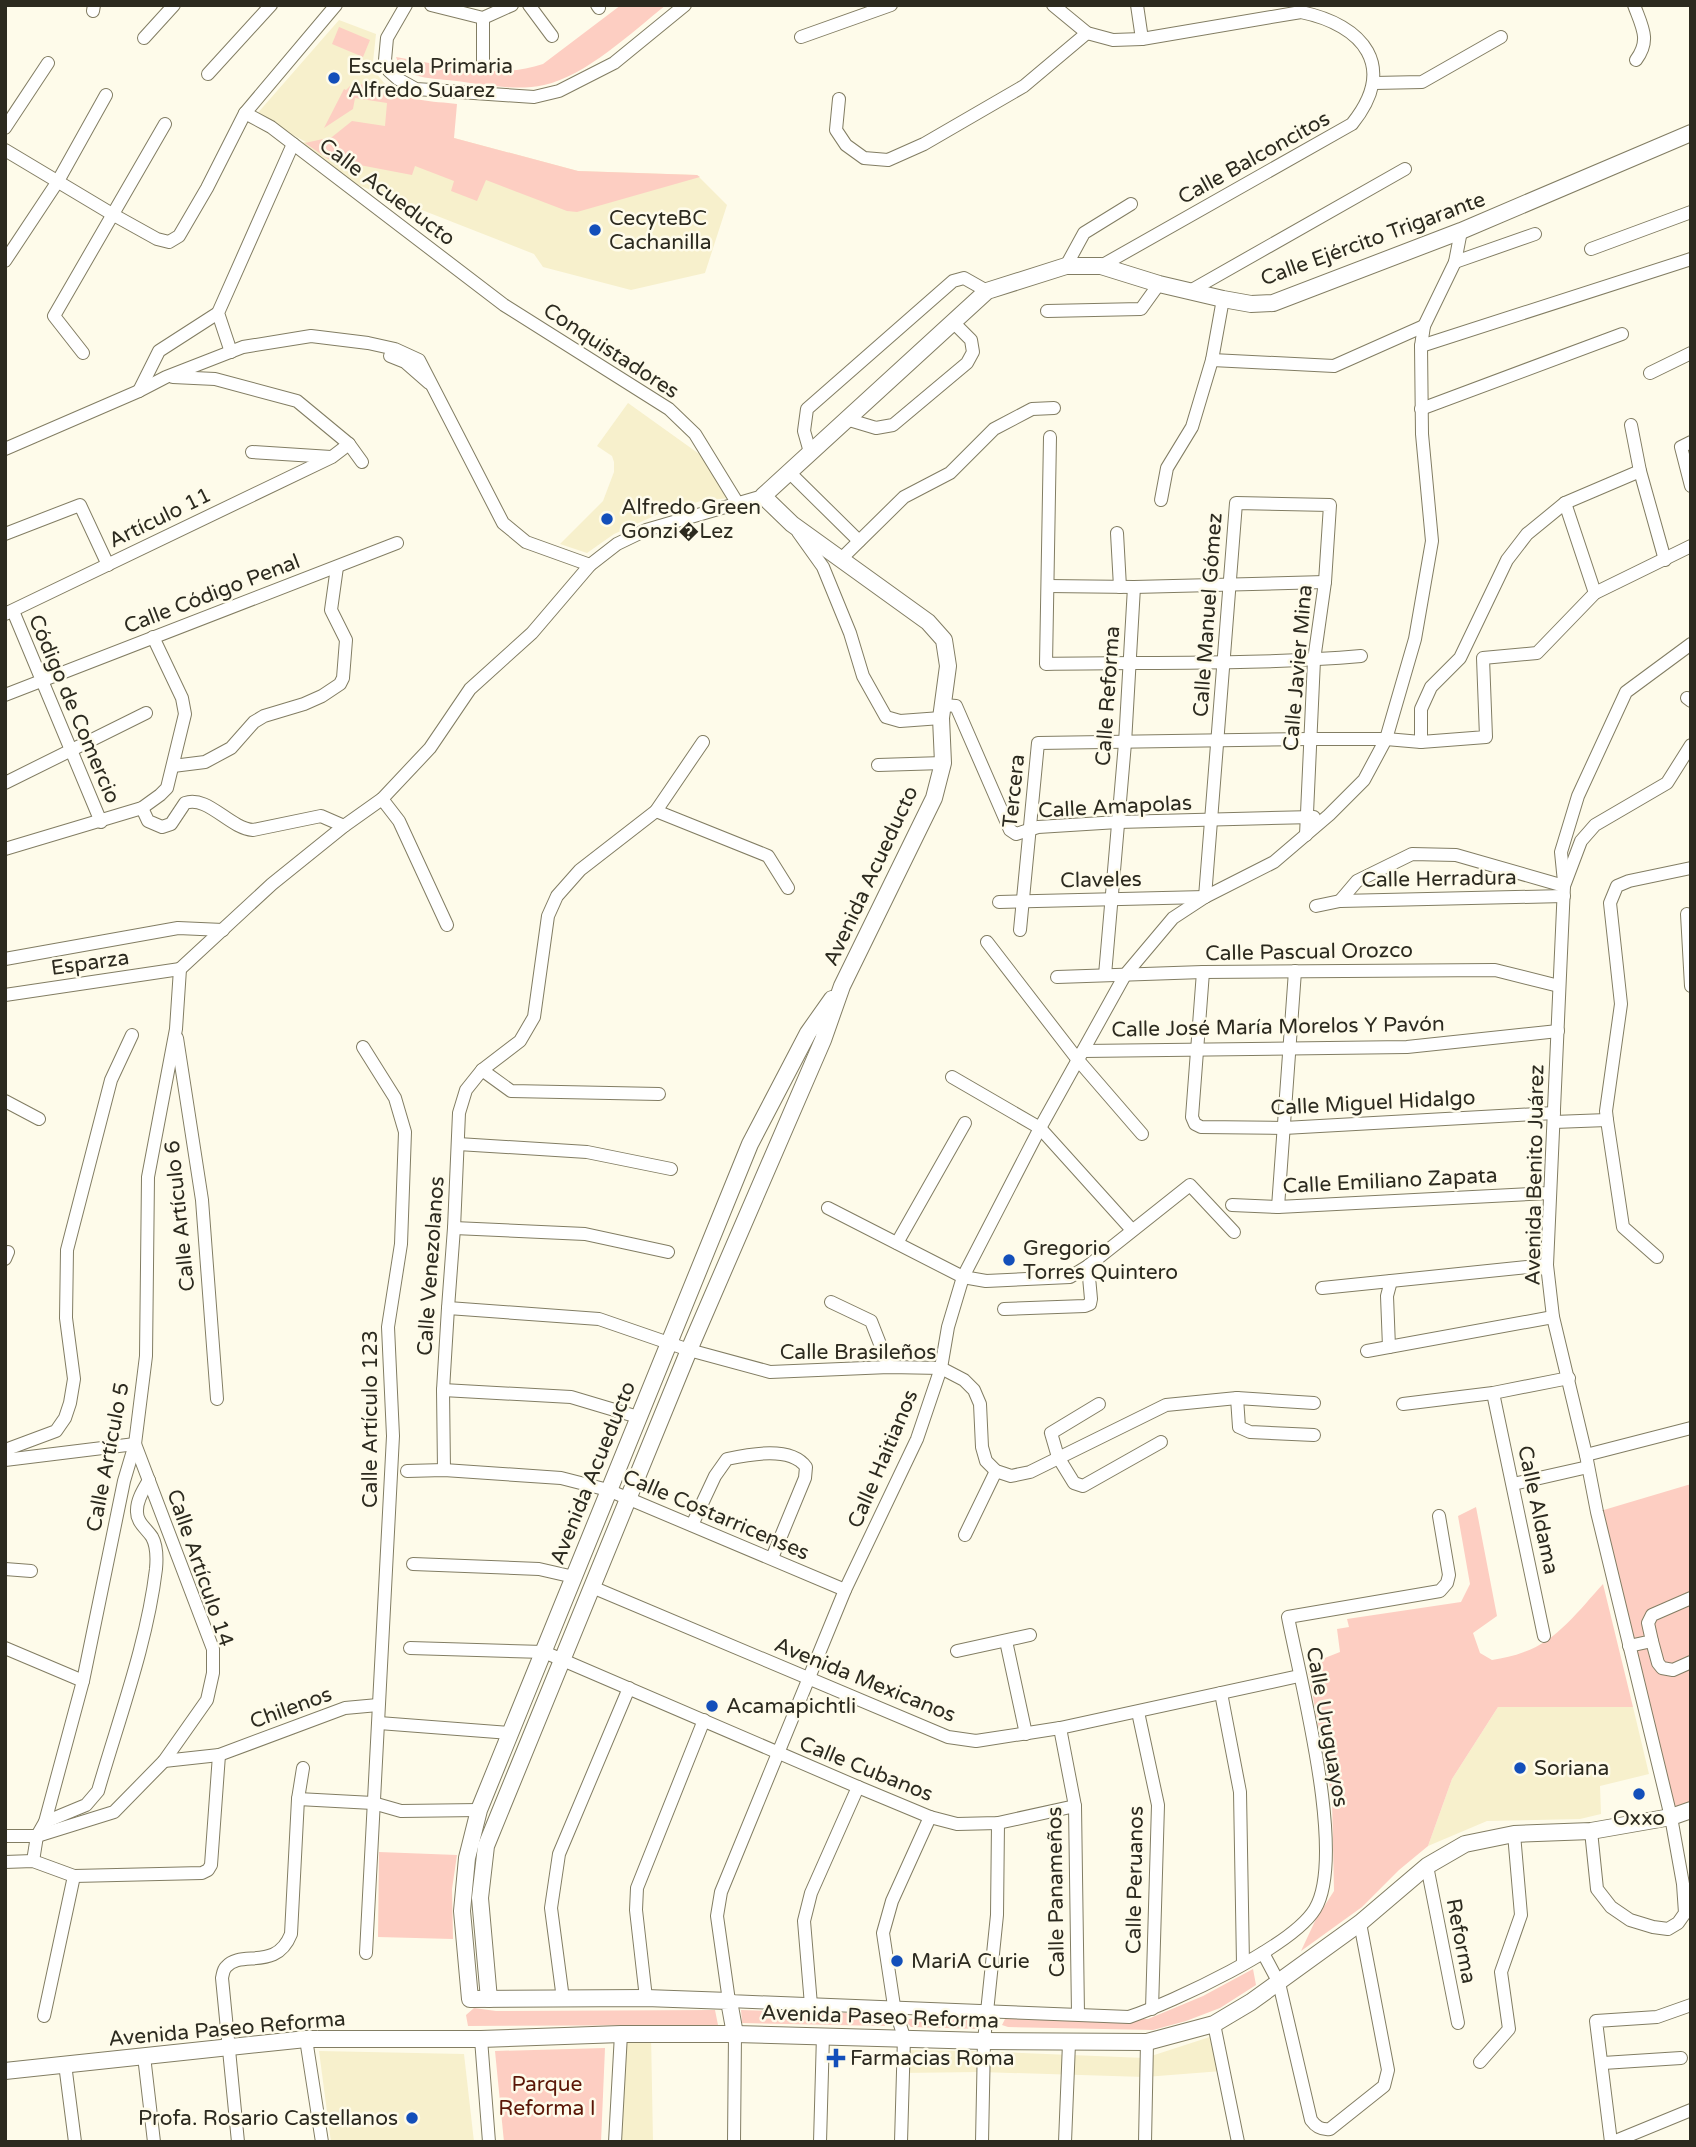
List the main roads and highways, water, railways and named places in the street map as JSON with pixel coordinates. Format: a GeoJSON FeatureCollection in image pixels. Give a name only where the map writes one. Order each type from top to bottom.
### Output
{"type":"FeatureCollection","features":[{"type":"Feature","properties":{"kind":"main road","name":"Calle Ejército Trigarante"},"geometry":{"type":"LineString","coordinates":[[763,496],[987,291],[1066,266],[1101,266],[1159,284],[1223,299],[1251,304],[1273,303],[1461,231],[1691,134]]}},
{"type":"Feature","properties":{"kind":"main road","name":"Avenida Acueducto"},"geometry":{"type":"LineString","coordinates":[[489,1999],[480,1898],[486,1846],[689,1350],[823,1040],[842,986],[934,798],[943,763],[943,712],[948,666],[944,640],[928,622],[839,560],[792,524],[763,496]]}},
{"type":"Feature","properties":{"kind":"main road","name":"Avenida Acueducto"},"geometry":{"type":"LineString","coordinates":[[470,1999],[462,1911],[467,1858],[479,1810],[750,1144],[808,1032],[842,986]]}},
{"type":"Feature","properties":{"kind":"main road","name":"Avenida Paseo Reforma"},"geometry":{"type":"LineString","coordinates":[[5,2071],[306,2039],[735,2034],[1069,2043],[1147,2042],[1214,2024],[1279,1983],[1360,1923],[1427,1866],[1465,1844],[1514,1834],[1591,1832],[1671,1817],[1691,1810]]}},
{"type":"Feature","properties":{"kind":"main road","name":"Avenida Paseo Reforma"},"geometry":{"type":"LineString","coordinates":[[470,1999],[646,1998],[729,2001],[735,2034]]}},
{"type":"Feature","properties":{"kind":"place","name":"Escuela Primaria Alfredo Suarez"},"geometry":{"type":"Point","coordinates":[334,78]}},
{"type":"Feature","properties":{"kind":"place","name":"CecyteBC Cachanilla"},"geometry":{"type":"Point","coordinates":[595,230]}},
{"type":"Feature","properties":{"kind":"place","name":"Alfredo Green Gonzi�Lez"},"geometry":{"type":"Point","coordinates":[607,519]}},
{"type":"Feature","properties":{"kind":"place","name":"Gregorio Torres Quintero"},"geometry":{"type":"Point","coordinates":[1009,1260]}},
{"type":"Feature","properties":{"kind":"place","name":"Acamapichtli"},"geometry":{"type":"Point","coordinates":[712,1706]}},
{"type":"Feature","properties":{"kind":"place","name":"Soriana"},"geometry":{"type":"Point","coordinates":[1520,1768]}},
{"type":"Feature","properties":{"kind":"place","name":"Oxxo"},"geometry":{"type":"Point","coordinates":[1639,1794]}},
{"type":"Feature","properties":{"kind":"place","name":"MariA Curie"},"geometry":{"type":"Point","coordinates":[897,1961]}},
{"type":"Feature","properties":{"kind":"place","name":"Farmacias Roma"},"geometry":{"type":"Point","coordinates":[836,2058]}},
{"type":"Feature","properties":{"kind":"place","name":"Profa. Rosario Castellanos"},"geometry":{"type":"Point","coordinates":[412,2118]}},
{"type":"Feature","properties":{"kind":"park label","name":"Parque Reforma I"},"geometry":{"type":"Point","coordinates":[547,2096]}}]}
